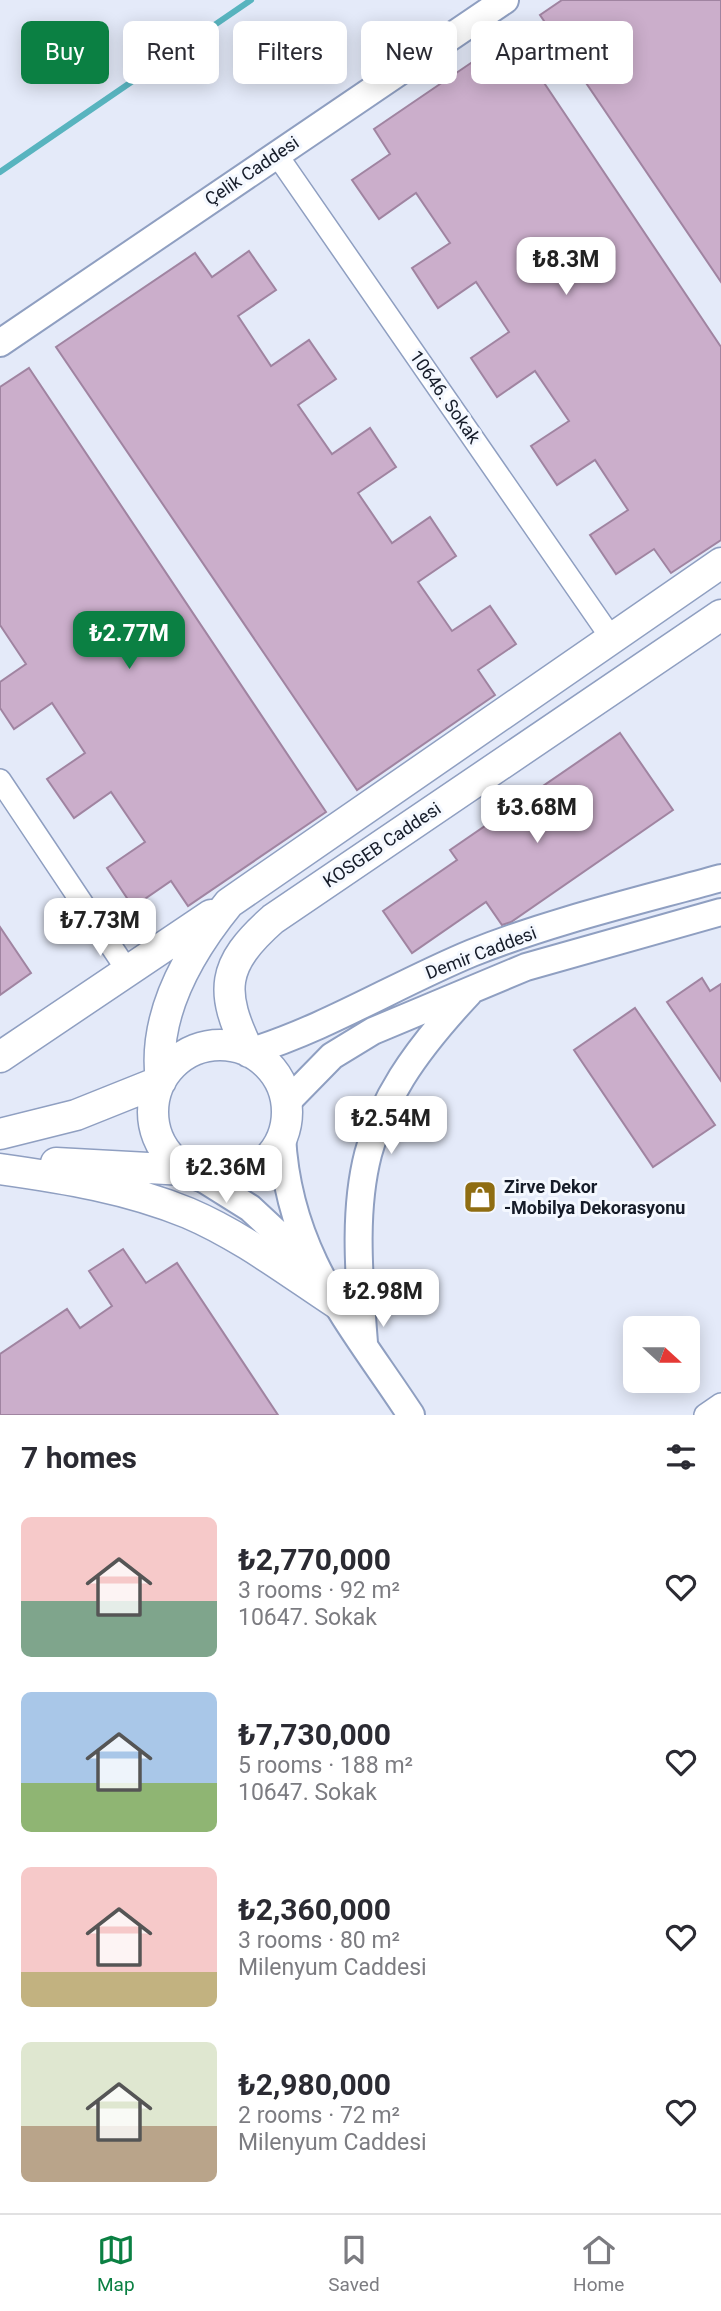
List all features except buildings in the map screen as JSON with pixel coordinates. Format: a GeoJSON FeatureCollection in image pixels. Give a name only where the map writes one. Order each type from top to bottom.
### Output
{"type":"FeatureCollection","features":[{"type":"Feature","properties":{"kind":"main road"},"geometry":{"type":"LineString","coordinates":[[0,1057],[229,903],[721,563]]}},
{"type":"Feature","properties":{"kind":"main road","name":"KOSGEB Caddesi"},"geometry":{"type":"LineString","coordinates":[[249,1052],[232,1018],[228,995],[231,976],[240,955],[254,936],[273,919],[721,615]]}},
{"type":"Feature","properties":{"kind":"main road"},"geometry":{"type":"LineString","coordinates":[[161,1081],[160,1040],[174,994],[198,943],[229,903]]}},
{"type":"Feature","properties":{"kind":"main road"},"geometry":{"type":"LineString","coordinates":[[0,1169],[91,1163],[192,1173],[224,1179],[248,1173],[269,1158],[282,1136],[286,1103],[278,1078],[260,1059],[249,1052],[216,1045],[199,1049],[171,1067],[161,1081],[153,1105],[155,1130],[166,1153],[192,1173]]}},
{"type":"Feature","properties":{"kind":"main road"},"geometry":{"type":"LineString","coordinates":[[0,1134],[76,1115],[161,1081]]}},
{"type":"Feature","properties":{"kind":"main road"},"geometry":{"type":"LineString","coordinates":[[0,1169],[105,1187],[189,1214],[252,1248],[339,1305]]}},
{"type":"Feature","properties":{"kind":"street","name":"Çelik Caddesi"},"geometry":{"type":"LineString","coordinates":[[0,343],[505,0]]}},
{"type":"Feature","properties":{"kind":"street","name":"10646. Sokak"},"geometry":{"type":"LineString","coordinates":[[277,155],[612,639]]}},
{"type":"Feature","properties":{"kind":"street"},"geometry":{"type":"LineString","coordinates":[[0,780],[127,970]]}},
{"type":"Feature","properties":{"kind":"street","name":"Demir Caddesi"},"geometry":{"type":"LineString","coordinates":[[249,1052],[292,1038],[474,952],[551,926],[721,878]]}},
{"type":"Feature","properties":{"kind":"street","name":"Demir Caddesi"},"geometry":{"type":"LineString","coordinates":[[286,1103],[316,1070],[352,1042],[476,986],[552,959],[721,912]]}},
{"type":"Feature","properties":{"kind":"street"},"geometry":{"type":"LineString","coordinates":[[364,1343],[358,1226],[364,1164],[374,1131],[405,1069],[426,1041],[476,986]]}},
{"type":"Feature","properties":{"kind":"street"},"geometry":{"type":"LineString","coordinates":[[282,1136],[289,1197],[315,1269]]}},
{"type":"Feature","properties":{"kind":"street"},"geometry":{"type":"LineString","coordinates":[[192,1173],[250,1208],[315,1269],[411,1415]]}},
{"type":"Feature","properties":{"kind":"street"},"geometry":{"type":"LineString","coordinates":[[705,1415],[721,1404]]}},
{"type":"Feature","properties":{"kind":"waterway"},"geometry":{"type":"LineString","coordinates":[[0,172],[251,0]]}},
{"type":"Feature","properties":{"kind":"place","name":"Zirve Dekor -Mobilya Dekorasyonu"},"geometry":{"type":"Point","coordinates":[480,1197]}}]}
